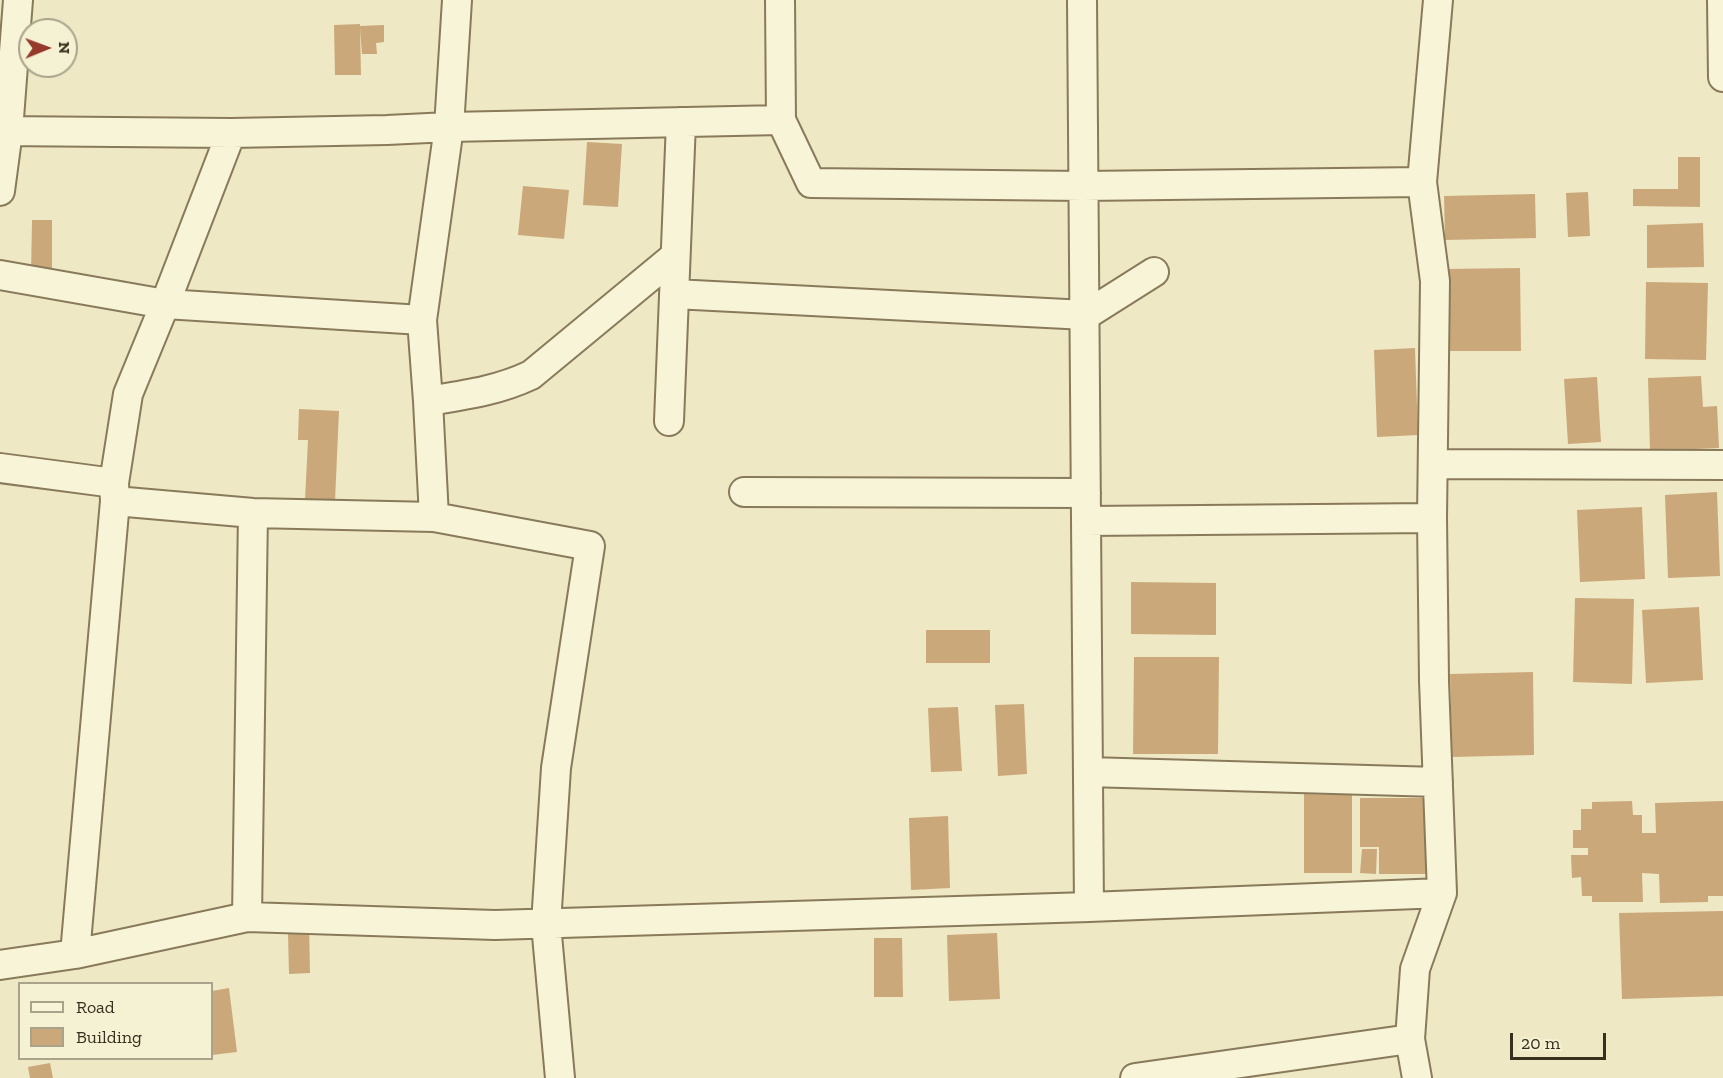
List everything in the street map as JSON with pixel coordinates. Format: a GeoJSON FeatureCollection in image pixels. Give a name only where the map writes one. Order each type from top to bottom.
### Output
{"type":"FeatureCollection","features":[{"type":"Feature","properties":{"kind":"street"},"geometry":{"type":"LineString","coordinates":[[0,191],[18,0]]}},
{"type":"Feature","properties":{"kind":"street"},"geometry":{"type":"LineString","coordinates":[[434,517],[422,320],[449,127],[457,0]]}},
{"type":"Feature","properties":{"kind":"street"},"geometry":{"type":"LineString","coordinates":[[780,0],[781,120],[811,183],[1083,186],[1422,182]]}},
{"type":"Feature","properties":{"kind":"street"},"geometry":{"type":"LineString","coordinates":[[1082,0],[1089,907]]}},
{"type":"Feature","properties":{"kind":"street"},"geometry":{"type":"LineString","coordinates":[[1417,1078],[1410,1039],[1415,969],[1442,893],[1434,681],[1432,518],[1436,281],[1422,182],[1438,0]]}},
{"type":"Feature","properties":{"kind":"street"},"geometry":{"type":"LineString","coordinates":[[1722,0],[1723,77]]}},
{"type":"Feature","properties":{"kind":"street"},"geometry":{"type":"LineString","coordinates":[[4,131],[231,133],[781,120]]}},
{"type":"Feature","properties":{"kind":"street"},"geometry":{"type":"LineString","coordinates":[[669,421],[681,122]]}},
{"type":"Feature","properties":{"kind":"street"},"geometry":{"type":"LineString","coordinates":[[75,954],[115,492],[128,394],[231,133]]}},
{"type":"Feature","properties":{"kind":"street"},"geometry":{"type":"LineString","coordinates":[[428,401],[490,391],[513,384],[531,375],[675,256]]}},
{"type":"Feature","properties":{"kind":"street"},"geometry":{"type":"LineString","coordinates":[[674,294],[1084,315],[1154,272]]}},
{"type":"Feature","properties":{"kind":"street"},"geometry":{"type":"LineString","coordinates":[[0,275],[165,304],[422,320]]}},
{"type":"Feature","properties":{"kind":"street"},"geometry":{"type":"LineString","coordinates":[[1433,464],[1723,465]]}},
{"type":"Feature","properties":{"kind":"street"},"geometry":{"type":"LineString","coordinates":[[0,468],[115,492],[253,513],[434,517],[590,546],[556,768],[546,924],[560,1078]]}},
{"type":"Feature","properties":{"kind":"street"},"geometry":{"type":"LineString","coordinates":[[744,492],[1086,507],[1432,518]]}},
{"type":"Feature","properties":{"kind":"street"},"geometry":{"type":"LineString","coordinates":[[247,917],[253,513]]}},
{"type":"Feature","properties":{"kind":"street"},"geometry":{"type":"LineString","coordinates":[[1088,772],[1438,782]]}},
{"type":"Feature","properties":{"kind":"street"},"geometry":{"type":"LineString","coordinates":[[0,965],[75,954],[247,917],[495,926],[1442,893]]}},
{"type":"Feature","properties":{"kind":"street"},"geometry":{"type":"LineString","coordinates":[[1135,1078],[1410,1039]]}},
{"type":"Feature","properties":{"kind":"building"},"geometry":{"type":"Polygon","coordinates":[[[360,24],[360,26],[384,25],[384,42],[376,43],[377,54],[362,54],[360,29],[361,75],[335,75],[334,25],[360,24]]]}},
{"type":"Feature","properties":{"kind":"building"},"geometry":{"type":"Polygon","coordinates":[[[587,142],[622,144],[618,207],[583,205],[587,142]]]}},
{"type":"Feature","properties":{"kind":"building"},"geometry":{"type":"Polygon","coordinates":[[[1678,157],[1700,157],[1700,207],[1633,206],[1633,189],[1678,189],[1678,157]]]}},
{"type":"Feature","properties":{"kind":"building"},"geometry":{"type":"Polygon","coordinates":[[[523,186],[569,190],[564,239],[518,235],[523,186]]]}},
{"type":"Feature","properties":{"kind":"building"},"geometry":{"type":"Polygon","coordinates":[[[1588,192],[1590,236],[1568,237],[1566,193],[1588,192]]]}},
{"type":"Feature","properties":{"kind":"building"},"geometry":{"type":"Polygon","coordinates":[[[1535,194],[1536,238],[1445,240],[1444,196],[1535,194]]]}},
{"type":"Feature","properties":{"kind":"building"},"geometry":{"type":"Polygon","coordinates":[[[32,220],[52,220],[52,275],[31,275],[32,220]]]}},
{"type":"Feature","properties":{"kind":"building"},"geometry":{"type":"Polygon","coordinates":[[[1703,223],[1704,267],[1647,268],[1647,225],[1703,223]]]}},
{"type":"Feature","properties":{"kind":"building"},"geometry":{"type":"Polygon","coordinates":[[[1520,268],[1521,351],[1445,351],[1444,269],[1520,268]]]}},
{"type":"Feature","properties":{"kind":"building"},"geometry":{"type":"Polygon","coordinates":[[[1646,282],[1708,283],[1706,360],[1645,359],[1646,282]]]}},
{"type":"Feature","properties":{"kind":"building"},"geometry":{"type":"Polygon","coordinates":[[[1415,348],[1418,435],[1377,437],[1374,350],[1415,348]]]}},
{"type":"Feature","properties":{"kind":"building"},"geometry":{"type":"Polygon","coordinates":[[[1701,376],[1703,407],[1717,406],[1719,448],[1650,451],[1648,378],[1701,376]]]}},
{"type":"Feature","properties":{"kind":"building"},"geometry":{"type":"Polygon","coordinates":[[[1597,377],[1601,442],[1568,444],[1564,379],[1597,377]]]}},
{"type":"Feature","properties":{"kind":"building"},"geometry":{"type":"Polygon","coordinates":[[[299,409],[339,411],[335,501],[305,500],[308,440],[298,440],[299,409]]]}},
{"type":"Feature","properties":{"kind":"building"},"geometry":{"type":"Polygon","coordinates":[[[1717,492],[1720,576],[1668,578],[1665,495],[1717,492]]]}},
{"type":"Feature","properties":{"kind":"building"},"geometry":{"type":"Polygon","coordinates":[[[1642,507],[1645,579],[1580,582],[1577,510],[1642,507]]]}},
{"type":"Feature","properties":{"kind":"building"},"geometry":{"type":"Polygon","coordinates":[[[1131,582],[1216,583],[1216,635],[1131,634],[1131,582]]]}},
{"type":"Feature","properties":{"kind":"building"},"geometry":{"type":"Polygon","coordinates":[[[1575,598],[1634,599],[1632,684],[1573,682],[1575,598]]]}},
{"type":"Feature","properties":{"kind":"building"},"geometry":{"type":"Polygon","coordinates":[[[1699,607],[1703,680],[1646,683],[1642,610],[1699,607]]]}},
{"type":"Feature","properties":{"kind":"building"},"geometry":{"type":"Polygon","coordinates":[[[926,630],[990,630],[990,663],[926,663],[926,630]]]}},
{"type":"Feature","properties":{"kind":"building"},"geometry":{"type":"Polygon","coordinates":[[[1134,657],[1219,657],[1218,754],[1133,754],[1134,657]]]}},
{"type":"Feature","properties":{"kind":"building"},"geometry":{"type":"Polygon","coordinates":[[[1533,672],[1534,755],[1452,757],[1450,674],[1533,672]]]}},
{"type":"Feature","properties":{"kind":"building"},"geometry":{"type":"Polygon","coordinates":[[[1024,704],[1027,774],[998,776],[995,705],[1024,704]]]}},
{"type":"Feature","properties":{"kind":"building"},"geometry":{"type":"Polygon","coordinates":[[[958,707],[962,771],[931,772],[928,708],[958,707]]]}},
{"type":"Feature","properties":{"kind":"building"},"geometry":{"type":"Polygon","coordinates":[[[1304,794],[1352,795],[1352,873],[1304,873],[1304,794]]]}},
{"type":"Feature","properties":{"kind":"building"},"geometry":{"type":"Polygon","coordinates":[[[1360,798],[1426,798],[1427,874],[1379,874],[1379,847],[1360,847],[1360,798]]]}},
{"type":"Feature","properties":{"kind":"building"},"geometry":{"type":"Polygon","coordinates":[[[1632,801],[1633,815],[1642,815],[1642,833],[1656,833],[1655,803],[1723,801],[1723,896],[1708,896],[1708,902],[1660,903],[1659,874],[1642,873],[1643,902],[1592,902],[1592,896],[1582,896],[1581,877],[1572,878],[1571,855],[1588,855],[1588,848],[1573,848],[1573,830],[1581,830],[1581,809],[1592,809],[1592,802],[1632,801]]]}},
{"type":"Feature","properties":{"kind":"building"},"geometry":{"type":"Polygon","coordinates":[[[948,816],[950,888],[911,890],[909,818],[948,816]]]}},
{"type":"Feature","properties":{"kind":"building"},"geometry":{"type":"Polygon","coordinates":[[[1362,849],[1377,849],[1376,874],[1360,873],[1362,849]]]}},
{"type":"Feature","properties":{"kind":"building"},"geometry":{"type":"Polygon","coordinates":[[[1723,911],[1723,996],[1622,999],[1619,913],[1723,911]]]}},
{"type":"Feature","properties":{"kind":"building"},"geometry":{"type":"Polygon","coordinates":[[[309,924],[310,973],[289,974],[288,933],[309,924]]]}},
{"type":"Feature","properties":{"kind":"building"},"geometry":{"type":"Polygon","coordinates":[[[997,933],[1000,999],[949,1001],[947,935],[997,933]]]}},
{"type":"Feature","properties":{"kind":"building"},"geometry":{"type":"Polygon","coordinates":[[[874,938],[902,938],[903,997],[874,997],[874,938]]]}},
{"type":"Feature","properties":{"kind":"building"},"geometry":{"type":"Polygon","coordinates":[[[229,988],[237,1052],[213,1055],[213,991],[229,988]]]}},
{"type":"Feature","properties":{"kind":"building"},"geometry":{"type":"Polygon","coordinates":[[[50,1063],[53,1078],[30,1078],[28,1067],[50,1063]]]}}]}
